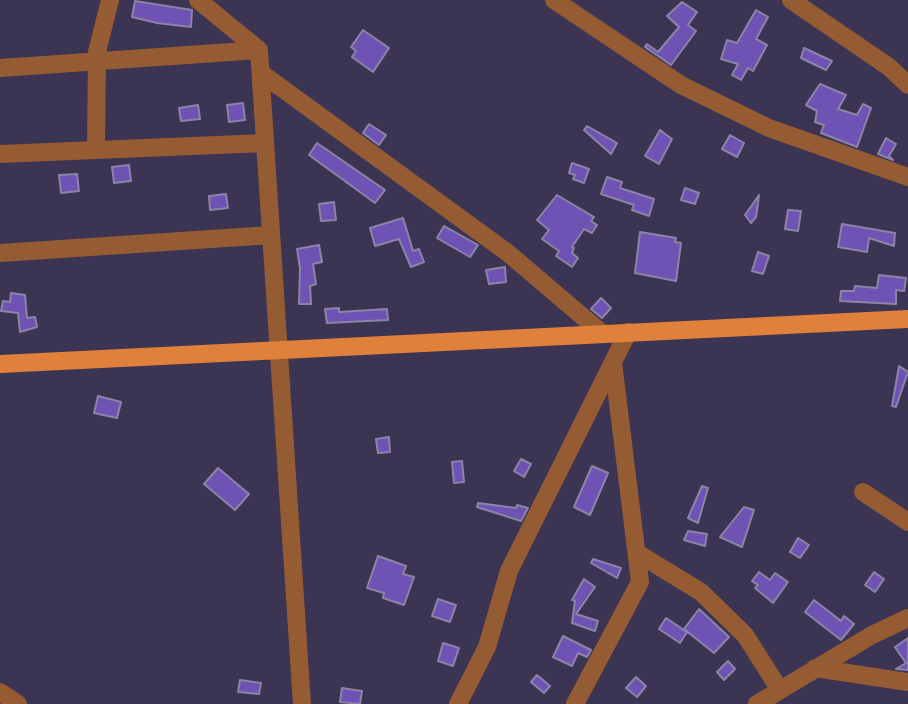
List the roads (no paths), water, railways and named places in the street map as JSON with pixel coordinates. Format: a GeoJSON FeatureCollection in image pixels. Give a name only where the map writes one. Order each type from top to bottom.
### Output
{"type":"FeatureCollection","features":[{"type":"Feature","properties":{"kind":"main road"},"geometry":{"type":"LineString","coordinates":[[0,364],[908,320]]}},
{"type":"Feature","properties":{"kind":"street"},"geometry":{"type":"LineString","coordinates":[[96,150],[97,62],[110,0]]}},
{"type":"Feature","properties":{"kind":"street"},"geometry":{"type":"LineString","coordinates":[[198,0],[259,50],[302,704]]}},
{"type":"Feature","properties":{"kind":"street"},"geometry":{"type":"LineString","coordinates":[[554,0],[681,85],[769,128],[908,177]]}},
{"type":"Feature","properties":{"kind":"street"},"geometry":{"type":"LineString","coordinates":[[792,0],[889,67],[908,85]]}},
{"type":"Feature","properties":{"kind":"street"},"geometry":{"type":"LineString","coordinates":[[0,68],[259,50]]}},
{"type":"Feature","properties":{"kind":"street"},"geometry":{"type":"LineString","coordinates":[[261,73],[508,253],[603,334]]}},
{"type":"Feature","properties":{"kind":"street"},"geometry":{"type":"LineString","coordinates":[[0,154],[265,143]]}},
{"type":"Feature","properties":{"kind":"street"},"geometry":{"type":"LineString","coordinates":[[0,253],[271,235]]}},
{"type":"Feature","properties":{"kind":"street"},"geometry":{"type":"LineString","coordinates":[[458,704],[487,647],[509,571],[628,332]]}},
{"type":"Feature","properties":{"kind":"street"},"geometry":{"type":"LineString","coordinates":[[575,704],[640,582],[613,362]]}},
{"type":"Feature","properties":{"kind":"street"},"geometry":{"type":"LineString","coordinates":[[863,492],[908,522]]}},
{"type":"Feature","properties":{"kind":"street"},"geometry":{"type":"LineString","coordinates":[[637,553],[701,592],[745,635],[780,690]]}},
{"type":"Feature","properties":{"kind":"street"},"geometry":{"type":"LineString","coordinates":[[757,704],[815,668],[908,618]]}},
{"type":"Feature","properties":{"kind":"street"},"geometry":{"type":"LineString","coordinates":[[815,668],[908,682]]}},
{"type":"Feature","properties":{"kind":"street"},"geometry":{"type":"LineString","coordinates":[[0,692],[18,704]]}}]}
